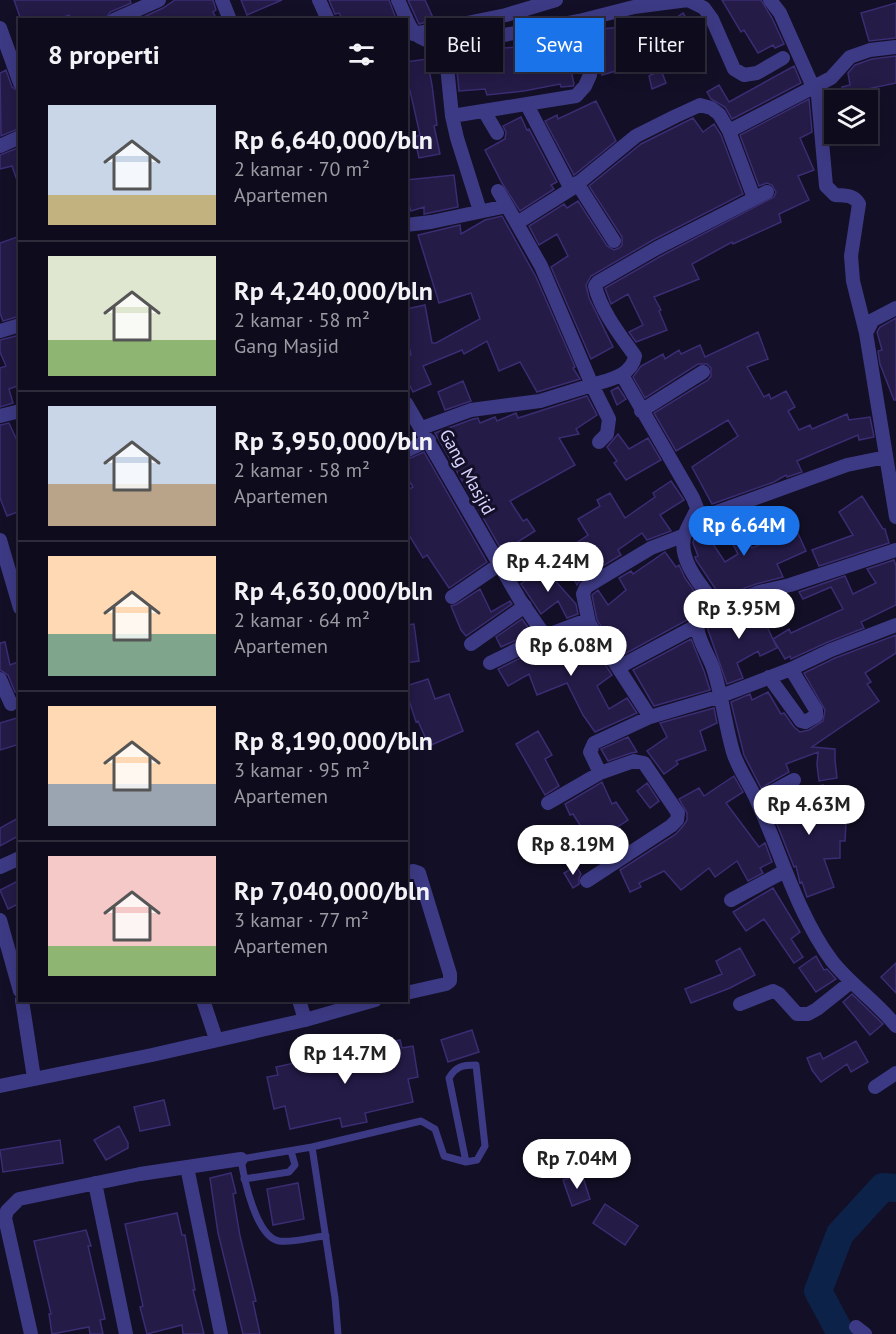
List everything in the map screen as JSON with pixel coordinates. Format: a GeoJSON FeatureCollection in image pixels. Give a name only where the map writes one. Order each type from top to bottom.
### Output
{"type":"FeatureCollection","features":[{"type":"Feature","properties":{"kind":"street"},"geometry":{"type":"LineString","coordinates":[[118,18],[159,0]]}},
{"type":"Feature","properties":{"kind":"street"},"geometry":{"type":"LineString","coordinates":[[222,0],[229,18]]}},
{"type":"Feature","properties":{"kind":"street"},"geometry":{"type":"LineString","coordinates":[[228,0],[235,18]]}},
{"type":"Feature","properties":{"kind":"street"},"geometry":{"type":"LineString","coordinates":[[319,0],[327,18]]}},
{"type":"Feature","properties":{"kind":"street"},"geometry":{"type":"LineString","coordinates":[[398,0],[406,18]]}},
{"type":"Feature","properties":{"kind":"street"},"geometry":{"type":"LineString","coordinates":[[414,34],[506,15],[555,0]]}},
{"type":"Feature","properties":{"kind":"street"},"geometry":{"type":"LineString","coordinates":[[591,18],[634,7],[688,0],[704,8],[712,19],[734,69],[744,75],[757,73],[783,58]]}},
{"type":"Feature","properties":{"kind":"street"},"geometry":{"type":"LineString","coordinates":[[770,0],[780,13],[815,86],[826,186],[829,192],[835,195],[851,196],[859,204],[851,256],[853,280],[866,333],[896,517]]}},
{"type":"Feature","properties":{"kind":"street"},"geometry":{"type":"LineString","coordinates":[[408,21],[414,34],[426,41]]}},
{"type":"Feature","properties":{"kind":"street"},"geometry":{"type":"LineString","coordinates":[[1,33],[18,79]]}},
{"type":"Feature","properties":{"kind":"street"},"geometry":{"type":"LineString","coordinates":[[729,131],[831,78],[850,57],[870,50],[896,47]]}},
{"type":"Feature","properties":{"kind":"street"},"geometry":{"type":"LineString","coordinates":[[448,72],[452,116],[457,138],[480,211]]}},
{"type":"Feature","properties":{"kind":"street"},"geometry":{"type":"LineString","coordinates":[[452,116],[576,96],[585,86],[589,72]]}},
{"type":"Feature","properties":{"kind":"street"},"geometry":{"type":"LineString","coordinates":[[527,105],[574,186],[614,241]]}},
{"type":"Feature","properties":{"kind":"street"},"geometry":{"type":"LineString","coordinates":[[422,428],[471,410],[540,401],[622,375],[634,364],[635,356],[596,293],[595,286],[598,282],[657,248],[760,195],[719,114],[711,108],[700,105],[636,136],[574,186],[517,224]]}},
{"type":"Feature","properties":{"kind":"street"},"geometry":{"type":"LineString","coordinates":[[484,111],[497,133]]}},
{"type":"Feature","properties":{"kind":"street"},"geometry":{"type":"LineString","coordinates":[[0,146],[18,138]]}},
{"type":"Feature","properties":{"kind":"street"},"geometry":{"type":"LineString","coordinates":[[498,191],[540,266],[609,419],[607,434],[599,442]]}},
{"type":"Feature","properties":{"kind":"street"},"geometry":{"type":"LineString","coordinates":[[408,225],[507,206]]}},
{"type":"Feature","properties":{"kind":"street"},"geometry":{"type":"LineString","coordinates":[[866,333],[873,320],[896,308]]}},
{"type":"Feature","properties":{"kind":"street"},"geometry":{"type":"LineString","coordinates":[[0,331],[18,326]]}},
{"type":"Feature","properties":{"kind":"street"},"geometry":{"type":"LineString","coordinates":[[641,411],[703,372]]}},
{"type":"Feature","properties":{"kind":"street"},"geometry":{"type":"LineString","coordinates":[[622,375],[693,498],[697,508],[685,535],[684,550],[687,563],[718,608]]}},
{"type":"Feature","properties":{"kind":"street","name":"Gang Masjid"},"geometry":{"type":"LineString","coordinates":[[409,411],[422,428],[500,564],[545,636]]}},
{"type":"Feature","properties":{"kind":"street"},"geometry":{"type":"LineString","coordinates":[[0,416],[18,412]]}},
{"type":"Feature","properties":{"kind":"street"},"geometry":{"type":"LineString","coordinates":[[408,450],[429,440]]}},
{"type":"Feature","properties":{"kind":"street"},"geometry":{"type":"LineString","coordinates":[[692,520],[848,465],[886,457]]}},
{"type":"Feature","properties":{"kind":"street"},"geometry":{"type":"LineString","coordinates":[[650,717],[589,622],[583,594],[586,587],[651,548],[685,535]]}},
{"type":"Feature","properties":{"kind":"street"},"geometry":{"type":"LineString","coordinates":[[0,540],[13,562],[18,595]]}},
{"type":"Feature","properties":{"kind":"street"},"geometry":{"type":"LineString","coordinates":[[619,667],[698,625],[718,608],[759,592],[790,585],[896,550]]}},
{"type":"Feature","properties":{"kind":"street"},"geometry":{"type":"LineString","coordinates":[[452,597],[500,564]]}},
{"type":"Feature","properties":{"kind":"street"},"geometry":{"type":"LineString","coordinates":[[471,644],[525,606]]}},
{"type":"Feature","properties":{"kind":"street"},"geometry":{"type":"LineString","coordinates":[[490,663],[545,636],[579,623],[589,622]]}},
{"type":"Feature","properties":{"kind":"street"},"geometry":{"type":"LineString","coordinates":[[698,625],[698,633],[713,666],[734,756],[757,800],[785,871],[818,938],[833,962],[896,1026]]}},
{"type":"Feature","properties":{"kind":"street"},"geometry":{"type":"LineString","coordinates":[[600,773],[590,752],[594,743],[650,717],[721,696],[896,625]]}},
{"type":"Feature","properties":{"kind":"street"},"geometry":{"type":"LineString","coordinates":[[769,677],[801,721],[805,722],[816,716],[816,710],[791,669]]}},
{"type":"Feature","properties":{"kind":"street"},"geometry":{"type":"LineString","coordinates":[[0,679],[10,704]]}},
{"type":"Feature","properties":{"kind":"street"},"geometry":{"type":"LineString","coordinates":[[548,803],[600,773],[634,761],[644,763],[678,813],[677,820],[671,826],[586,881]]}},
{"type":"Feature","properties":{"kind":"street"},"geometry":{"type":"LineString","coordinates":[[757,800],[794,780]]}},
{"type":"Feature","properties":{"kind":"street"},"geometry":{"type":"LineString","coordinates":[[0,867],[18,859]]}},
{"type":"Feature","properties":{"kind":"street"},"geometry":{"type":"LineString","coordinates":[[731,900],[785,871]]}},
{"type":"Feature","properties":{"kind":"street"},"geometry":{"type":"LineString","coordinates":[[408,993],[440,986],[450,981],[450,974],[421,878],[419,873],[410,872]]}},
{"type":"Feature","properties":{"kind":"street"},"geometry":{"type":"LineString","coordinates":[[0,920],[18,984]]}},
{"type":"Feature","properties":{"kind":"street"},"geometry":{"type":"LineString","coordinates":[[740,1004],[773,991],[779,994],[797,1014],[808,1014],[851,982]]}},
{"type":"Feature","properties":{"kind":"street"},"geometry":{"type":"LineString","coordinates":[[22,1002],[34,1078]]}},
{"type":"Feature","properties":{"kind":"street"},"geometry":{"type":"LineString","coordinates":[[204,1002],[216,1039]]}},
{"type":"Feature","properties":{"kind":"street"},"geometry":{"type":"LineString","coordinates":[[300,1002],[305,1020]]}},
{"type":"Feature","properties":{"kind":"street"},"geometry":{"type":"LineString","coordinates":[[0,1086],[305,1020],[368,1002]]}},
{"type":"Feature","properties":{"kind":"street"},"geometry":{"type":"LineString","coordinates":[[874,1087],[896,1073]]}},
{"type":"Feature","properties":{"kind":"street"},"geometry":{"type":"LineString","coordinates":[[31,1334],[5,1218],[7,1211],[19,1199],[95,1183],[241,1159]]}},
{"type":"Feature","properties":{"kind":"street"},"geometry":{"type":"LineString","coordinates":[[187,1167],[220,1334]]}},
{"type":"Feature","properties":{"kind":"street"},"geometry":{"type":"LineString","coordinates":[[95,1183],[126,1334]]}},
{"type":"Feature","properties":{"kind":"lane"},"geometry":{"type":"LineString","coordinates":[[326,1236],[281,1242],[266,1235],[260,1225],[244,1179],[241,1159],[312,1147],[422,1121],[435,1129],[444,1156],[466,1162],[477,1160],[484,1146],[476,1065],[462,1065],[449,1078],[466,1162]]}},
{"type":"Feature","properties":{"kind":"lane"},"geometry":{"type":"LineString","coordinates":[[312,1147],[338,1334]]}},
{"type":"Feature","properties":{"kind":"lane"},"geometry":{"type":"LineString","coordinates":[[244,1179],[289,1172],[295,1165],[291,1151]]}},
{"type":"Feature","properties":{"kind":"building"},"geometry":{"type":"Polygon","coordinates":[[[14,0],[130,0],[131,3],[110,12],[106,18],[70,18],[69,15],[62,18],[20,18],[14,0]]]}},
{"type":"Feature","properties":{"kind":"building"},"geometry":{"type":"Polygon","coordinates":[[[175,0],[213,0],[216,10],[213,12],[216,18],[141,18],[175,0]]]}},
{"type":"Feature","properties":{"kind":"building"},"geometry":{"type":"Polygon","coordinates":[[[241,0],[282,0],[247,15],[241,0]]]}},
{"type":"Feature","properties":{"kind":"building"},"geometry":{"type":"Polygon","coordinates":[[[329,0],[389,0],[395,16],[392,18],[342,18],[339,13],[335,14],[329,0]]]}},
{"type":"Feature","properties":{"kind":"building"},"geometry":{"type":"Polygon","coordinates":[[[408,0],[425,0],[433,18],[426,18],[426,22],[419,24],[408,0]]]}},
{"type":"Feature","properties":{"kind":"building"},"geometry":{"type":"Polygon","coordinates":[[[722,0],[761,0],[784,44],[775,48],[773,45],[758,53],[744,30],[741,32],[722,0]]]}},
{"type":"Feature","properties":{"kind":"building"},"geometry":{"type":"Polygon","coordinates":[[[896,3],[896,38],[869,41],[861,13],[896,3]]]}},
{"type":"Feature","properties":{"kind":"building"},"geometry":{"type":"Polygon","coordinates":[[[683,13],[686,18],[676,18],[683,13]]]}},
{"type":"Feature","properties":{"kind":"building"},"geometry":{"type":"Polygon","coordinates":[[[616,28],[616,71],[602,75],[601,72],[604,72],[604,29],[616,28]]]}},
{"type":"Feature","properties":{"kind":"building"},"geometry":{"type":"Polygon","coordinates":[[[515,47],[515,72],[571,72],[573,86],[561,87],[560,84],[487,95],[485,89],[459,91],[457,72],[503,72],[503,48],[515,47]]]}},
{"type":"Feature","properties":{"kind":"building"},"geometry":{"type":"Polygon","coordinates":[[[896,56],[896,83],[867,90],[843,90],[842,87],[850,85],[848,73],[855,65],[872,59],[896,56]]]}},
{"type":"Feature","properties":{"kind":"building"},"geometry":{"type":"Polygon","coordinates":[[[426,59],[426,72],[430,72],[432,85],[437,125],[434,126],[440,154],[419,158],[414,137],[420,135],[408,82],[408,62],[426,59]]]}},
{"type":"Feature","properties":{"kind":"building"},"geometry":{"type":"Polygon","coordinates":[[[794,66],[801,83],[732,119],[725,107],[711,99],[707,92],[719,85],[729,102],[794,66]]]}},
{"type":"Feature","properties":{"kind":"building"},"geometry":{"type":"Polygon","coordinates":[[[6,70],[12,87],[18,91],[18,129],[1,136],[0,73],[6,70]]]}},
{"type":"Feature","properties":{"kind":"building"},"geometry":{"type":"Polygon","coordinates":[[[662,72],[666,83],[652,89],[649,76],[662,72]]]}},
{"type":"Feature","properties":{"kind":"building"},"geometry":{"type":"Polygon","coordinates":[[[809,99],[812,132],[800,138],[814,170],[798,176],[809,200],[779,214],[781,222],[733,244],[732,242],[692,264],[699,279],[654,297],[667,330],[636,342],[629,332],[643,325],[628,294],[611,304],[605,288],[774,197],[776,192],[772,185],[767,183],[759,186],[740,135],[809,99]]]}},
{"type":"Feature","properties":{"kind":"building"},"geometry":{"type":"Polygon","coordinates":[[[596,101],[616,141],[574,175],[545,121],[557,115],[558,119],[596,101]]]}},
{"type":"Feature","properties":{"kind":"building"},"geometry":{"type":"Polygon","coordinates":[[[521,117],[557,182],[551,185],[554,189],[520,211],[485,150],[505,139],[506,132],[503,126],[521,117]]]}},
{"type":"Feature","properties":{"kind":"building"},"geometry":{"type":"Polygon","coordinates":[[[693,118],[703,132],[714,124],[721,135],[743,194],[653,240],[591,276],[586,285],[589,298],[613,347],[591,359],[551,267],[568,256],[557,234],[539,245],[529,226],[564,204],[567,208],[578,201],[607,246],[614,250],[619,248],[622,245],[622,237],[589,186],[641,144],[693,118]]]}},
{"type":"Feature","properties":{"kind":"building"},"geometry":{"type":"Polygon","coordinates":[[[18,148],[18,183],[12,166],[0,169],[0,155],[18,148]]]}},
{"type":"Feature","properties":{"kind":"building"},"geometry":{"type":"Polygon","coordinates":[[[454,175],[458,207],[424,214],[424,207],[411,211],[408,203],[408,180],[454,175]]]}},
{"type":"Feature","properties":{"kind":"building"},"geometry":{"type":"Polygon","coordinates":[[[502,216],[536,277],[575,367],[573,368],[580,379],[537,392],[520,362],[499,371],[487,341],[464,354],[462,350],[423,366],[431,384],[413,392],[408,382],[408,356],[411,355],[408,341],[408,309],[425,305],[432,343],[480,319],[471,293],[439,303],[418,235],[460,225],[461,234],[485,220],[502,216]]]}},
{"type":"Feature","properties":{"kind":"building"},"geometry":{"type":"Polygon","coordinates":[[[18,237],[18,317],[3,321],[0,313],[0,243],[18,237]]]}},
{"type":"Feature","properties":{"kind":"building"},"geometry":{"type":"Polygon","coordinates":[[[896,318],[896,400],[894,400],[880,364],[878,351],[882,350],[877,332],[880,327],[896,318]]]}},
{"type":"Feature","properties":{"kind":"building"},"geometry":{"type":"Polygon","coordinates":[[[758,332],[768,359],[747,367],[764,397],[769,394],[771,399],[786,391],[795,407],[788,411],[799,430],[810,425],[812,429],[847,414],[849,420],[870,417],[874,437],[859,440],[858,435],[797,461],[802,472],[787,477],[786,475],[774,482],[712,504],[692,467],[738,436],[728,420],[676,451],[654,413],[708,380],[711,376],[711,368],[707,364],[698,364],[645,398],[633,377],[641,366],[663,354],[665,359],[679,350],[681,354],[700,345],[705,357],[758,332]]]}},
{"type":"Feature","properties":{"kind":"building"},"geometry":{"type":"Polygon","coordinates":[[[18,336],[18,386],[9,389],[13,403],[0,407],[0,368],[6,366],[0,352],[0,340],[18,336]]]}},
{"type":"Feature","properties":{"kind":"building"},"geometry":{"type":"Polygon","coordinates":[[[463,381],[471,401],[445,410],[438,392],[463,381]]]}},
{"type":"Feature","properties":{"kind":"building"},"geometry":{"type":"Polygon","coordinates":[[[618,387],[626,399],[617,405],[611,391],[618,387]]]}},
{"type":"Feature","properties":{"kind":"building"},"geometry":{"type":"Polygon","coordinates":[[[587,396],[597,415],[576,429],[579,434],[559,438],[575,465],[510,501],[523,521],[527,519],[535,531],[516,543],[524,557],[510,565],[435,433],[478,418],[480,423],[495,417],[497,421],[516,413],[518,418],[587,396]]]}},
{"type":"Feature","properties":{"kind":"building"},"geometry":{"type":"Polygon","coordinates":[[[9,423],[18,443],[18,512],[7,516],[0,498],[0,425],[9,423]]]}},
{"type":"Feature","properties":{"kind":"building"},"geometry":{"type":"Polygon","coordinates":[[[618,434],[629,449],[648,438],[661,460],[626,480],[614,463],[617,461],[607,447],[618,434]]]}},
{"type":"Feature","properties":{"kind":"building"},"geometry":{"type":"Polygon","coordinates":[[[424,452],[487,562],[449,588],[427,555],[423,558],[408,533],[408,490],[413,487],[408,479],[408,459],[424,452]]]}},
{"type":"Feature","properties":{"kind":"building"},"geometry":{"type":"Polygon","coordinates":[[[671,481],[684,500],[660,515],[671,531],[647,540],[642,533],[618,550],[621,555],[581,579],[577,585],[560,554],[588,535],[578,519],[600,506],[597,500],[610,493],[625,518],[655,497],[653,493],[671,481]]]}},
{"type":"Feature","properties":{"kind":"building"},"geometry":{"type":"Polygon","coordinates":[[[862,496],[885,529],[889,543],[819,566],[812,550],[853,535],[839,512],[862,496]]]}},
{"type":"Feature","properties":{"kind":"building"},"geometry":{"type":"Polygon","coordinates":[[[740,513],[752,548],[796,529],[806,551],[777,564],[783,577],[721,597],[696,560],[695,557],[698,556],[693,543],[695,532],[703,529],[725,562],[738,554],[720,520],[740,513]]]}},
{"type":"Feature","properties":{"kind":"building"},"geometry":{"type":"Polygon","coordinates":[[[665,552],[676,567],[679,565],[685,578],[705,606],[691,618],[621,656],[597,620],[592,595],[598,590],[608,605],[626,590],[619,578],[631,571],[633,574],[665,552]]]}},
{"type":"Feature","properties":{"kind":"building"},"geometry":{"type":"Polygon","coordinates":[[[894,560],[896,605],[861,622],[864,628],[791,659],[790,656],[785,659],[773,639],[789,629],[791,633],[843,609],[831,587],[803,599],[799,592],[845,576],[853,594],[876,583],[867,569],[894,560]]]}},
{"type":"Feature","properties":{"kind":"building"},"geometry":{"type":"Polygon","coordinates":[[[543,567],[576,604],[578,614],[567,618],[558,601],[541,614],[521,584],[543,567]]]}},
{"type":"Feature","properties":{"kind":"building"},"geometry":{"type":"Polygon","coordinates":[[[480,589],[491,612],[510,601],[512,604],[466,636],[451,606],[480,589]]]}},
{"type":"Feature","properties":{"kind":"building"},"geometry":{"type":"Polygon","coordinates":[[[750,605],[758,621],[763,618],[777,648],[760,656],[758,651],[737,663],[743,678],[727,684],[707,627],[722,616],[750,605]]]}},
{"type":"Feature","properties":{"kind":"building"},"geometry":{"type":"Polygon","coordinates":[[[522,619],[532,633],[501,647],[496,637],[522,619]]]}},
{"type":"Feature","properties":{"kind":"building"},"geometry":{"type":"Polygon","coordinates":[[[414,624],[419,661],[408,663],[408,625],[414,624]]]}},
{"type":"Feature","properties":{"kind":"building"},"geometry":{"type":"Polygon","coordinates":[[[584,632],[612,675],[597,686],[609,709],[627,698],[637,713],[595,732],[583,715],[567,683],[537,695],[529,674],[508,686],[498,669],[549,644],[584,632]]]}},
{"type":"Feature","properties":{"kind":"building"},"geometry":{"type":"Polygon","coordinates":[[[896,635],[896,653],[865,673],[871,682],[867,684],[879,701],[812,747],[835,749],[837,778],[819,781],[818,752],[786,764],[789,772],[761,788],[744,755],[731,702],[750,694],[752,700],[768,692],[781,714],[784,713],[794,727],[800,732],[809,730],[823,721],[825,710],[804,673],[835,658],[896,635]]]}},
{"type":"Feature","properties":{"kind":"building"},"geometry":{"type":"Polygon","coordinates":[[[691,639],[710,690],[654,706],[633,670],[691,639]]]}},
{"type":"Feature","properties":{"kind":"building"},"geometry":{"type":"Polygon","coordinates":[[[5,642],[10,665],[18,662],[18,691],[15,692],[8,675],[0,670],[0,643],[5,642]]]}},
{"type":"Feature","properties":{"kind":"building"},"geometry":{"type":"Polygon","coordinates":[[[428,679],[435,699],[449,694],[463,731],[429,746],[418,721],[416,722],[408,697],[408,685],[428,679]]]}},
{"type":"Feature","properties":{"kind":"building"},"geometry":{"type":"Polygon","coordinates":[[[714,708],[717,723],[700,731],[706,750],[676,761],[678,764],[664,774],[647,751],[667,737],[660,723],[714,708]]]}},
{"type":"Feature","properties":{"kind":"building"},"geometry":{"type":"Polygon","coordinates":[[[18,718],[18,745],[0,750],[0,723],[18,718]]]}},
{"type":"Feature","properties":{"kind":"building"},"geometry":{"type":"Polygon","coordinates":[[[538,731],[552,755],[545,759],[559,786],[545,795],[516,744],[538,731]]]}},
{"type":"Feature","properties":{"kind":"building"},"geometry":{"type":"Polygon","coordinates":[[[628,737],[637,752],[608,761],[601,749],[628,737]]]}},
{"type":"Feature","properties":{"kind":"building"},"geometry":{"type":"Polygon","coordinates":[[[734,776],[743,792],[726,803],[759,847],[765,843],[772,862],[760,868],[763,873],[748,881],[737,861],[715,877],[709,868],[681,890],[664,871],[639,883],[641,887],[630,892],[620,870],[676,834],[683,826],[687,820],[687,813],[679,799],[699,788],[704,796],[734,776]]]}},
{"type":"Feature","properties":{"kind":"building"},"geometry":{"type":"Polygon","coordinates":[[[602,782],[612,804],[616,802],[628,820],[590,841],[573,814],[570,815],[565,804],[602,782]]]}},
{"type":"Feature","properties":{"kind":"building"},"geometry":{"type":"Polygon","coordinates":[[[647,783],[659,801],[650,808],[637,791],[647,783]]]}},
{"type":"Feature","properties":{"kind":"building"},"geometry":{"type":"Polygon","coordinates":[[[823,785],[832,822],[846,823],[845,841],[840,841],[840,858],[824,859],[834,887],[807,897],[769,804],[797,789],[798,791],[823,785]]]}},
{"type":"Feature","properties":{"kind":"building"},"geometry":{"type":"Polygon","coordinates":[[[18,818],[18,836],[0,846],[0,828],[18,818]]]}},
{"type":"Feature","properties":{"kind":"building"},"geometry":{"type":"Polygon","coordinates":[[[576,866],[581,874],[579,884],[573,888],[564,873],[576,866]]]}},
{"type":"Feature","properties":{"kind":"building"},"geometry":{"type":"Polygon","coordinates":[[[18,881],[18,904],[8,909],[0,890],[18,881]]]}},
{"type":"Feature","properties":{"kind":"building"},"geometry":{"type":"Polygon","coordinates":[[[773,888],[800,932],[791,939],[803,957],[794,963],[764,919],[746,931],[733,912],[773,888]]]}},
{"type":"Feature","properties":{"kind":"building"},"geometry":{"type":"Polygon","coordinates":[[[740,948],[755,975],[730,988],[691,1003],[685,989],[722,974],[716,961],[740,948]]]}},
{"type":"Feature","properties":{"kind":"building"},"geometry":{"type":"Polygon","coordinates":[[[816,956],[824,970],[827,969],[836,979],[816,992],[799,968],[816,956]]]}},
{"type":"Feature","properties":{"kind":"building"},"geometry":{"type":"Polygon","coordinates":[[[896,963],[896,993],[881,977],[896,963]]]}},
{"type":"Feature","properties":{"kind":"building"},"geometry":{"type":"Polygon","coordinates":[[[852,994],[883,1024],[870,1035],[843,1002],[852,994]]]}},
{"type":"Feature","properties":{"kind":"building"},"geometry":{"type":"Polygon","coordinates":[[[472,1030],[479,1052],[448,1062],[441,1040],[472,1030]]]}},
{"type":"Feature","properties":{"kind":"building"},"geometry":{"type":"Polygon","coordinates":[[[400,1040],[402,1048],[413,1046],[418,1077],[408,1079],[413,1102],[365,1113],[367,1122],[342,1127],[340,1118],[290,1129],[285,1106],[274,1109],[267,1077],[278,1075],[276,1067],[400,1040]]]}},
{"type":"Feature","properties":{"kind":"building"},"geometry":{"type":"Polygon","coordinates":[[[856,1041],[868,1062],[851,1072],[847,1064],[821,1082],[807,1058],[820,1053],[823,1059],[856,1041]]]}},
{"type":"Feature","properties":{"kind":"building"},"geometry":{"type":"Polygon","coordinates":[[[164,1100],[170,1125],[140,1131],[134,1107],[164,1100]]]}},
{"type":"Feature","properties":{"kind":"building"},"geometry":{"type":"Polygon","coordinates":[[[119,1126],[128,1143],[128,1148],[106,1160],[94,1140],[119,1126]]]}},
{"type":"Feature","properties":{"kind":"building"},"geometry":{"type":"Polygon","coordinates":[[[60,1140],[63,1163],[3,1172],[0,1150],[60,1140]]]}},
{"type":"Feature","properties":{"kind":"building"},"geometry":{"type":"Polygon","coordinates":[[[231,1173],[236,1193],[233,1194],[240,1236],[256,1301],[253,1302],[260,1334],[243,1334],[218,1233],[210,1178],[231,1173]]]}},
{"type":"Feature","properties":{"kind":"building"},"geometry":{"type":"Polygon","coordinates":[[[582,1174],[590,1199],[572,1206],[563,1180],[582,1174]]]}},
{"type":"Feature","properties":{"kind":"building"},"geometry":{"type":"Polygon","coordinates":[[[298,1183],[304,1219],[273,1225],[267,1189],[298,1183]]]}},
{"type":"Feature","properties":{"kind":"building"},"geometry":{"type":"Polygon","coordinates":[[[605,1204],[638,1226],[625,1245],[593,1223],[605,1204]]]}},
{"type":"Feature","properties":{"kind":"building"},"geometry":{"type":"Polygon","coordinates":[[[177,1213],[182,1235],[185,1235],[195,1290],[193,1290],[204,1334],[183,1334],[182,1325],[147,1334],[125,1224],[177,1213]]]}},
{"type":"Feature","properties":{"kind":"building"},"geometry":{"type":"Polygon","coordinates":[[[86,1230],[105,1319],[100,1320],[103,1334],[90,1334],[89,1327],[52,1334],[49,1314],[51,1314],[34,1241],[86,1230]]]}},
{"type":"Feature","properties":{"kind":"waterway"},"geometry":{"type":"LineString","coordinates":[[841,1334],[818,1291],[840,1234],[883,1187],[896,1188]]}}]}
